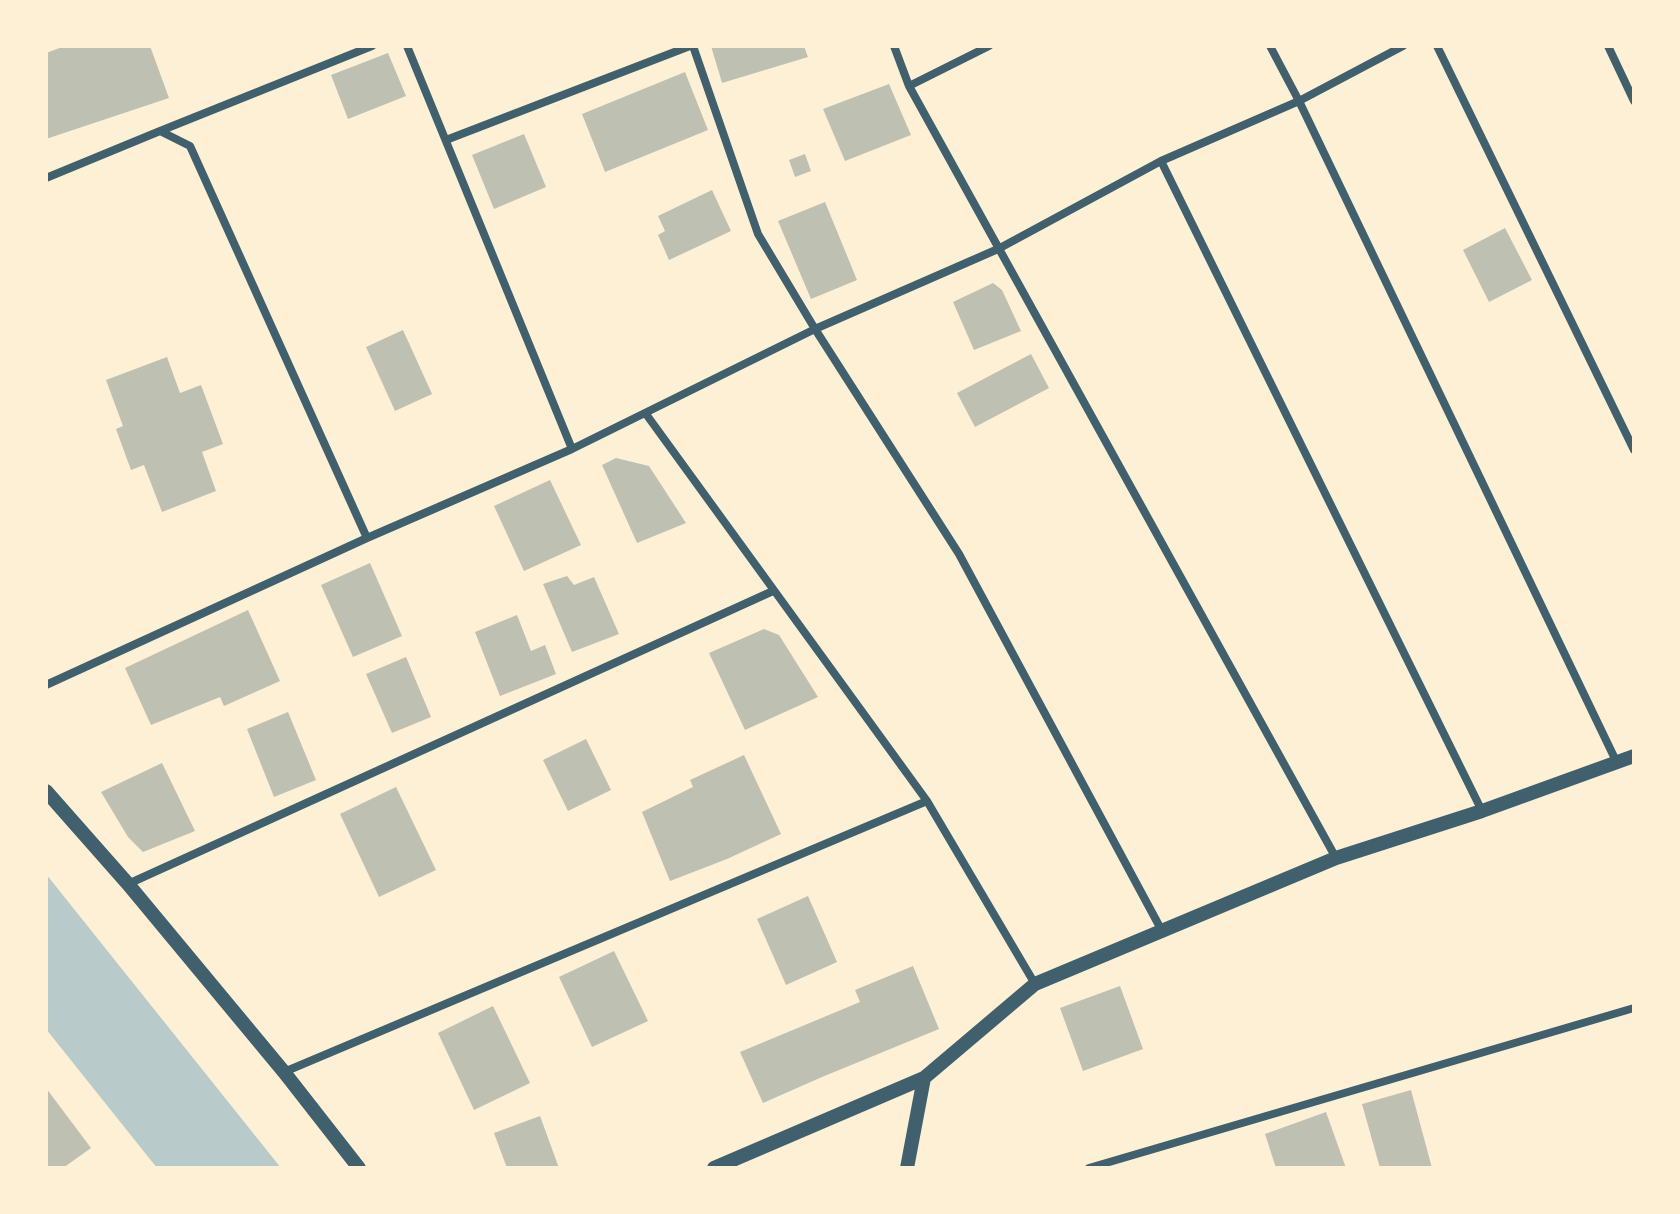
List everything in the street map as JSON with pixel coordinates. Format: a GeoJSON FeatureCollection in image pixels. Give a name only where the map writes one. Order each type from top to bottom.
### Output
{"type":"FeatureCollection","features":[{"type":"Feature","properties":{"kind":"street"},"geometry":{"type":"LineString","coordinates":[[46,178],[372,46]]}},
{"type":"Feature","properties":{"kind":"street"},"geometry":{"type":"LineString","coordinates":[[407,46],[572,449]]}},
{"type":"Feature","properties":{"kind":"street"},"geometry":{"type":"LineString","coordinates":[[446,140],[692,46],[758,234],[959,554],[1162,931]]}},
{"type":"Feature","properties":{"kind":"street"},"geometry":{"type":"LineString","coordinates":[[894,46],[909,86],[1336,858]]}},
{"type":"Feature","properties":{"kind":"street"},"geometry":{"type":"LineString","coordinates":[[909,86],[989,46]]}},
{"type":"Feature","properties":{"kind":"street"},"geometry":{"type":"LineString","coordinates":[[1270,46],[1617,763]]}},
{"type":"Feature","properties":{"kind":"street"},"geometry":{"type":"LineString","coordinates":[[46,685],[367,538],[572,449],[815,329],[998,249],[1161,161],[1299,101],[1403,46]]}},
{"type":"Feature","properties":{"kind":"street"},"geometry":{"type":"LineString","coordinates":[[1437,46],[1634,450]]}},
{"type":"Feature","properties":{"kind":"street"},"geometry":{"type":"LineString","coordinates":[[1608,46],[1634,101]]}},
{"type":"Feature","properties":{"kind":"street"},"geometry":{"type":"LineString","coordinates":[[160,131],[190,146],[367,538]]}},
{"type":"Feature","properties":{"kind":"street"},"geometry":{"type":"LineString","coordinates":[[1161,161],[1482,811]]}},
{"type":"Feature","properties":{"kind":"street"},"geometry":{"type":"LineString","coordinates":[[646,414],[927,801],[1035,984]]}},
{"type":"Feature","properties":{"kind":"street"},"geometry":{"type":"LineString","coordinates":[[128,884],[773,591]]}},
{"type":"Feature","properties":{"kind":"street"},"geometry":{"type":"LineString","coordinates":[[714,1168],[924,1078],[1035,984],[1336,858],[1482,811],[1634,756]]}},
{"type":"Feature","properties":{"kind":"street"},"geometry":{"type":"LineString","coordinates":[[46,791],[128,884],[359,1168]]}},
{"type":"Feature","properties":{"kind":"street"},"geometry":{"type":"LineString","coordinates":[[284,1072],[927,801]]}},
{"type":"Feature","properties":{"kind":"street"},"geometry":{"type":"LineString","coordinates":[[1089,1168],[1634,1008]]}},
{"type":"Feature","properties":{"kind":"street"},"geometry":{"type":"LineString","coordinates":[[907,1168],[924,1078]]}},
{"type":"Feature","properties":{"kind":"shaded area"},"geometry":{"type":"Polygon","coordinates":[[[46,874],[281,1168],[157,1168],[46,1029],[46,874]]]}},
{"type":"Feature","properties":{"kind":"building"},"geometry":{"type":"Polygon","coordinates":[[[65,46],[150,46],[169,98],[46,139],[46,53],[65,46]]]}},
{"type":"Feature","properties":{"kind":"building"},"geometry":{"type":"Polygon","coordinates":[[[711,46],[804,46],[808,57],[722,83],[711,46]]]}},
{"type":"Feature","properties":{"kind":"building"},"geometry":{"type":"Polygon","coordinates":[[[388,53],[406,96],[348,119],[331,75],[388,53]]]}},
{"type":"Feature","properties":{"kind":"building"},"geometry":{"type":"Polygon","coordinates":[[[685,72],[708,130],[605,172],[582,114],[685,72]]]}},
{"type":"Feature","properties":{"kind":"building"},"geometry":{"type":"Polygon","coordinates":[[[889,84],[911,135],[845,161],[823,109],[889,84]]]}},
{"type":"Feature","properties":{"kind":"building"},"geometry":{"type":"Polygon","coordinates":[[[524,134],[546,187],[494,209],[472,155],[524,134]]]}},
{"type":"Feature","properties":{"kind":"building"},"geometry":{"type":"Polygon","coordinates":[[[805,154],[811,171],[795,177],[789,160],[805,154]]]}},
{"type":"Feature","properties":{"kind":"building"},"geometry":{"type":"Polygon","coordinates":[[[712,190],[731,231],[669,260],[658,235],[665,231],[658,216],[712,190]]]}},
{"type":"Feature","properties":{"kind":"building"},"geometry":{"type":"Polygon","coordinates":[[[825,202],[857,280],[811,299],[778,221],[825,202]]]}},
{"type":"Feature","properties":{"kind":"building"},"geometry":{"type":"Polygon","coordinates":[[[1505,228],[1532,280],[1489,302],[1463,250],[1505,228]]]}},
{"type":"Feature","properties":{"kind":"building"},"geometry":{"type":"Polygon","coordinates":[[[993,283],[1002,290],[1021,331],[974,350],[953,302],[993,283]]]}},
{"type":"Feature","properties":{"kind":"building"},"geometry":{"type":"Polygon","coordinates":[[[403,330],[432,394],[395,411],[366,347],[403,330]]]}},
{"type":"Feature","properties":{"kind":"building"},"geometry":{"type":"Polygon","coordinates":[[[1031,354],[1049,388],[975,427],[957,393],[1031,354]]]}},
{"type":"Feature","properties":{"kind":"building"},"geometry":{"type":"Polygon","coordinates":[[[167,357],[180,393],[201,385],[223,444],[202,452],[216,491],[162,512],[144,465],[131,470],[116,429],[123,426],[106,380],[167,357]]]}},
{"type":"Feature","properties":{"kind":"building"},"geometry":{"type":"Polygon","coordinates":[[[616,458],[649,466],[686,523],[637,543],[602,465],[616,458]]]}},
{"type":"Feature","properties":{"kind":"building"},"geometry":{"type":"Polygon","coordinates":[[[550,480],[581,545],[524,571],[494,506],[550,480]]]}},
{"type":"Feature","properties":{"kind":"building"},"geometry":{"type":"Polygon","coordinates":[[[370,563],[402,636],[353,657],[321,585],[370,563]]]}},
{"type":"Feature","properties":{"kind":"building"},"geometry":{"type":"Polygon","coordinates":[[[567,576],[574,585],[594,577],[619,634],[572,652],[543,584],[567,576]]]}},
{"type":"Feature","properties":{"kind":"building"},"geometry":{"type":"Polygon","coordinates":[[[248,610],[280,681],[224,706],[220,697],[151,725],[125,668],[248,610]]]}},
{"type":"Feature","properties":{"kind":"building"},"geometry":{"type":"Polygon","coordinates":[[[517,615],[531,651],[545,645],[556,674],[500,696],[475,632],[517,615]]]}},
{"type":"Feature","properties":{"kind":"building"},"geometry":{"type":"Polygon","coordinates":[[[764,629],[779,635],[818,697],[745,730],[709,653],[764,629]]]}},
{"type":"Feature","properties":{"kind":"building"},"geometry":{"type":"Polygon","coordinates":[[[406,657],[431,717],[392,733],[366,674],[406,657]]]}},
{"type":"Feature","properties":{"kind":"building"},"geometry":{"type":"Polygon","coordinates":[[[288,712],[316,780],[274,797],[247,729],[288,712]]]}},
{"type":"Feature","properties":{"kind":"building"},"geometry":{"type":"Polygon","coordinates":[[[586,739],[611,790],[568,811],[543,760],[586,739]]]}},
{"type":"Feature","properties":{"kind":"building"},"geometry":{"type":"Polygon","coordinates":[[[744,755],[781,834],[670,881],[642,812],[693,787],[690,780],[744,755]]]}},
{"type":"Feature","properties":{"kind":"building"},"geometry":{"type":"Polygon","coordinates":[[[162,763],[195,831],[143,852],[128,837],[101,792],[162,763]]]}},
{"type":"Feature","properties":{"kind":"building"},"geometry":{"type":"Polygon","coordinates":[[[396,787],[436,870],[379,897],[340,814],[396,787]]]}},
{"type":"Feature","properties":{"kind":"building"},"geometry":{"type":"Polygon","coordinates":[[[808,896],[837,962],[786,985],[757,919],[808,896]]]}},
{"type":"Feature","properties":{"kind":"building"},"geometry":{"type":"Polygon","coordinates":[[[614,951],[648,1021],[592,1047],[559,977],[614,951]]]}},
{"type":"Feature","properties":{"kind":"building"},"geometry":{"type":"Polygon","coordinates":[[[913,966],[939,1029],[763,1103],[740,1052],[860,1002],[855,990],[913,966]]]}},
{"type":"Feature","properties":{"kind":"building"},"geometry":{"type":"Polygon","coordinates":[[[1120,986],[1143,1049],[1083,1071],[1060,1008],[1120,986]]]}},
{"type":"Feature","properties":{"kind":"building"},"geometry":{"type":"Polygon","coordinates":[[[493,1006],[530,1083],[474,1110],[438,1033],[493,1006]]]}},
{"type":"Feature","properties":{"kind":"building"},"geometry":{"type":"Polygon","coordinates":[[[46,1088],[91,1148],[63,1168],[46,1168],[46,1088]]]}},
{"type":"Feature","properties":{"kind":"building"},"geometry":{"type":"Polygon","coordinates":[[[1411,1090],[1432,1168],[1380,1168],[1362,1104],[1411,1090]]]}},
{"type":"Feature","properties":{"kind":"building"},"geometry":{"type":"Polygon","coordinates":[[[1326,1112],[1346,1168],[1276,1168],[1265,1134],[1326,1112]]]}},
{"type":"Feature","properties":{"kind":"building"},"geometry":{"type":"Polygon","coordinates":[[[540,1116],[559,1168],[507,1168],[494,1133],[540,1116]]]}}]}
